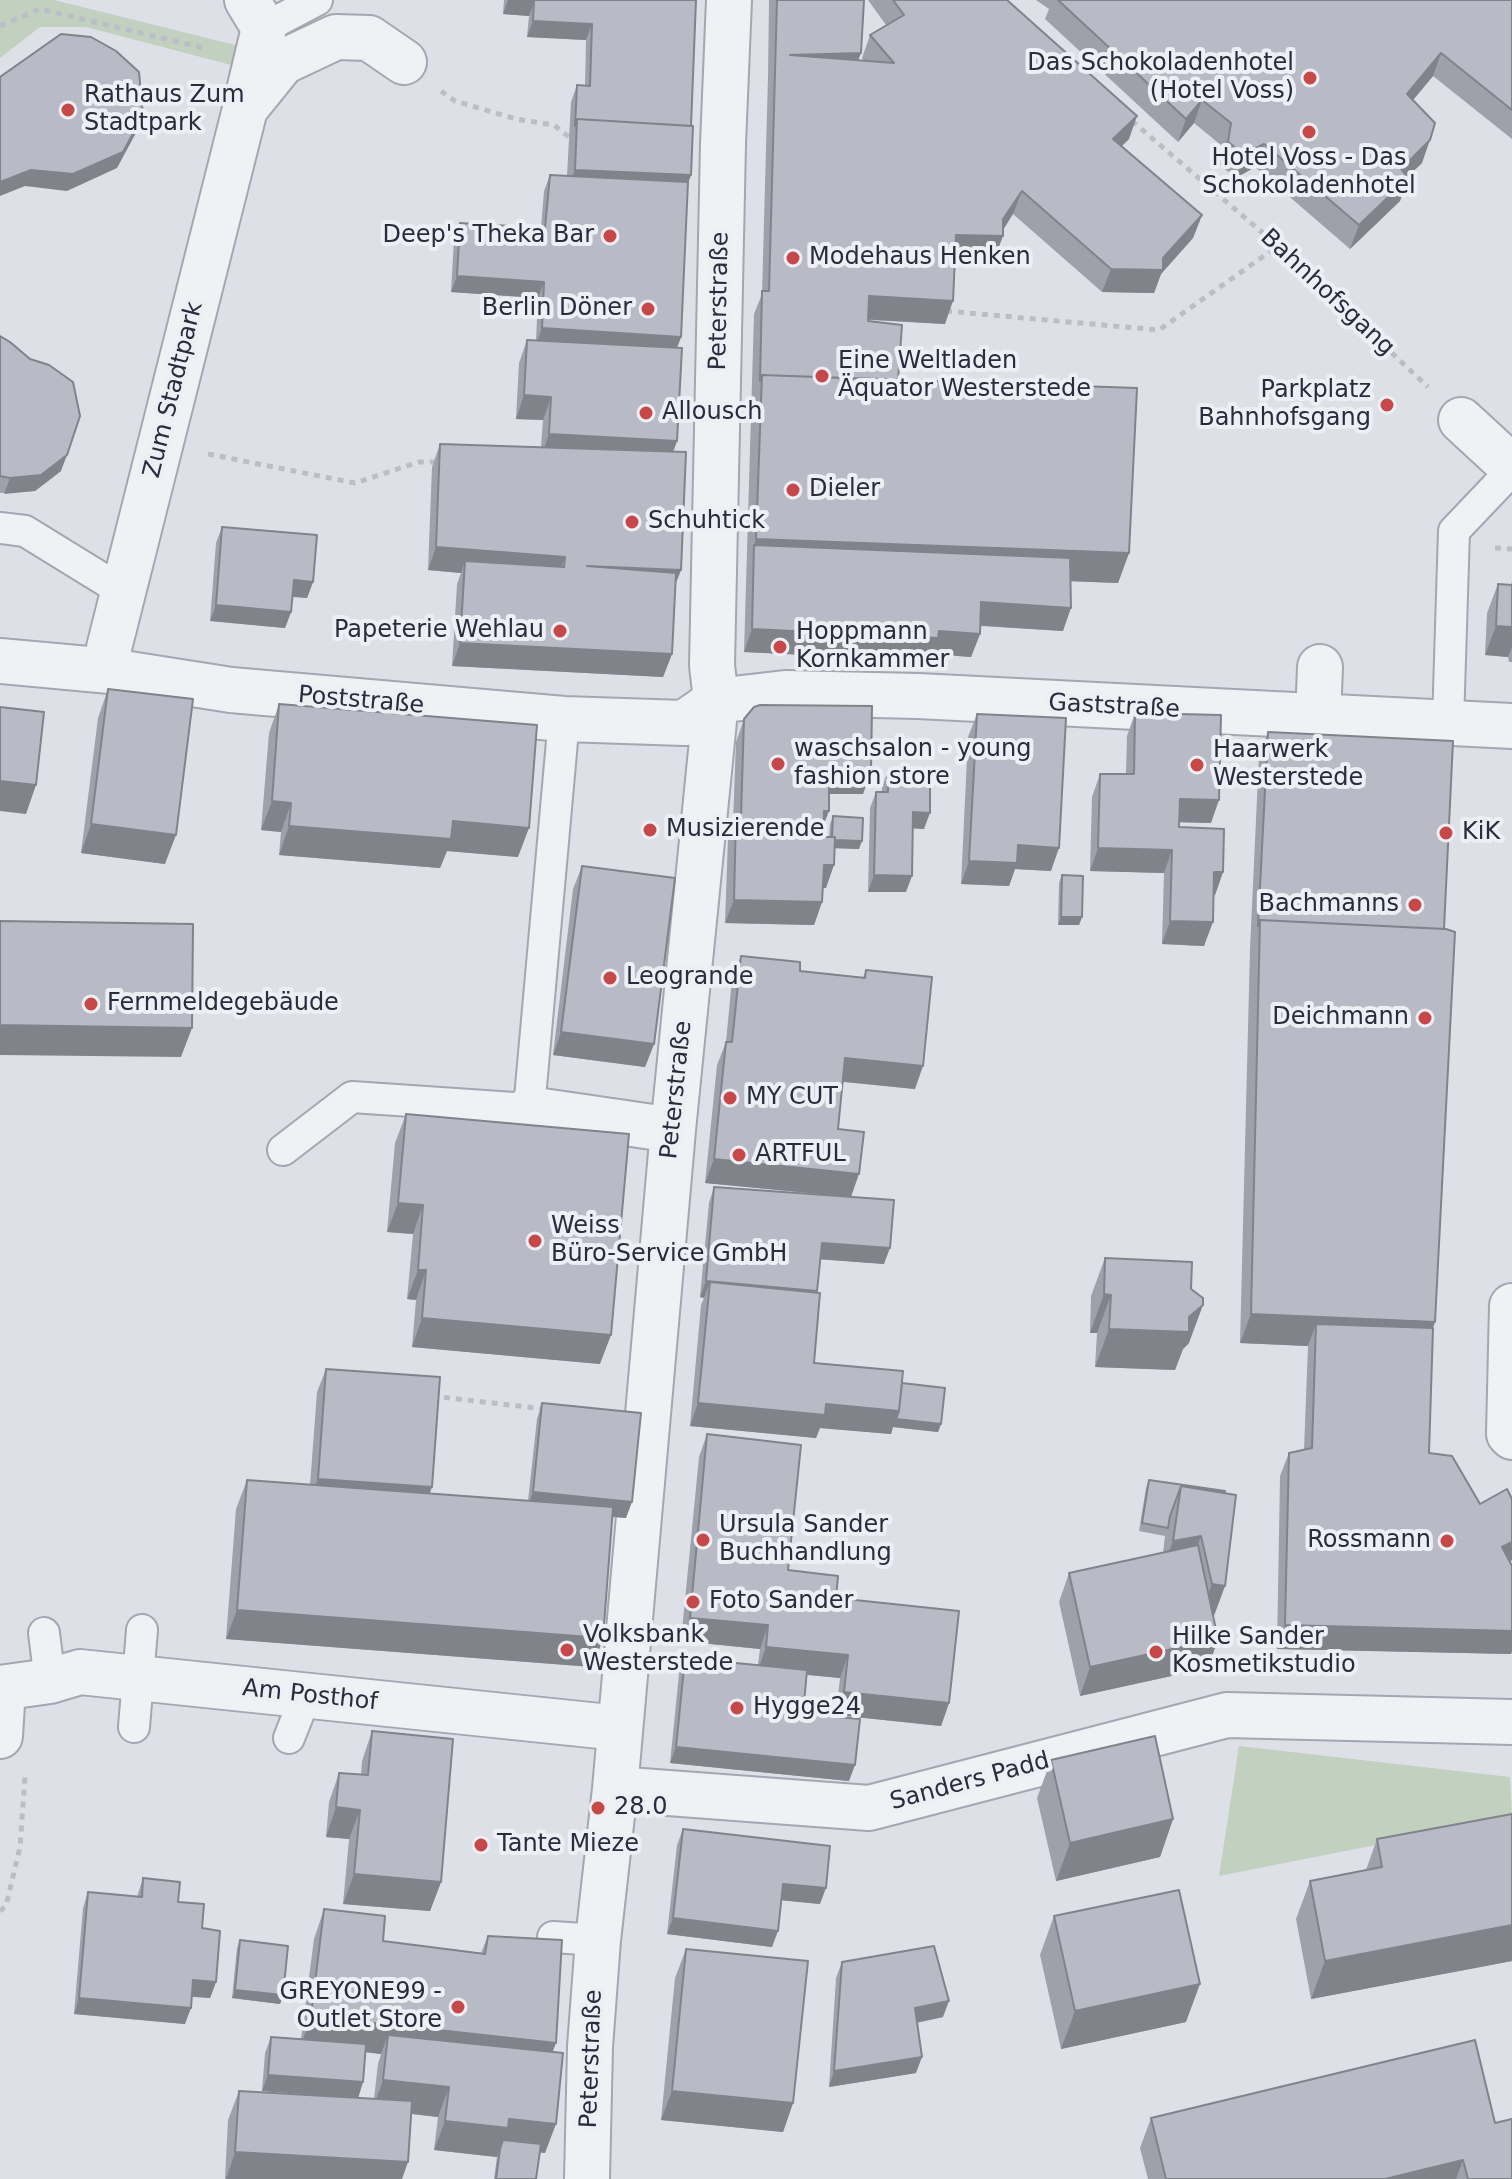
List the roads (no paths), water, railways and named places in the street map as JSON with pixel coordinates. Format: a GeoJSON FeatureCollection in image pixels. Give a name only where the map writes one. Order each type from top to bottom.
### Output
{"type":"FeatureCollection","features":[{"type":"Feature","properties":{"kind":"street","name":"Peterstraße"},"geometry":{"type":"LineString","coordinates":[[587,2179],[590,2047],[598,1940],[615,1789],[673,1130],[716,701],[712,665],[729,0]]}},
{"type":"Feature","properties":{"kind":"street","name":"Zum Stadtpark"},"geometry":{"type":"LineString","coordinates":[[110,671],[109,648],[245,109],[256,14]]}},
{"type":"Feature","properties":{"kind":"street","name":"Zum Stadtpark"},"geometry":{"type":"LineString","coordinates":[[245,109],[283,62],[336,37],[369,38],[404,62]]}},
{"type":"Feature","properties":{"kind":"street"},"geometry":{"type":"LineString","coordinates":[[1461,420],[1512,468]]}},
{"type":"Feature","properties":{"kind":"street","name":"Poststraße"},"geometry":{"type":"LineString","coordinates":[[0,661],[110,671],[231,690],[564,719],[684,723],[716,701]]}},
{"type":"Feature","properties":{"kind":"street"},"geometry":{"type":"LineString","coordinates":[[1318,718],[1320,667]]}},
{"type":"Feature","properties":{"kind":"street","name":"Gaststraße"},"geometry":{"type":"LineString","coordinates":[[716,701],[785,693],[918,696],[1512,726]]}},
{"type":"Feature","properties":{"kind":"street"},"geometry":{"type":"LineString","coordinates":[[529,1109],[673,1130]]}},
{"type":"Feature","properties":{"kind":"street"},"geometry":{"type":"LineString","coordinates":[[1512,1306],[1509,1434],[1512,1437]]}},
{"type":"Feature","properties":{"kind":"street","name":"Am Posthof"},"geometry":{"type":"LineString","coordinates":[[13,1753],[1,1688],[50,1681],[80,1672],[306,1695],[501,1725],[619,1728]]}},
{"type":"Feature","properties":{"kind":"street","name":"Sanders Padd"},"geometry":{"type":"LineString","coordinates":[[615,1789],[869,1808],[1227,1715],[1512,1722]]}},
{"type":"Feature","properties":{"kind":"lane"},"geometry":{"type":"LineString","coordinates":[[256,14],[317,0]]}},
{"type":"Feature","properties":{"kind":"lane"},"geometry":{"type":"LineString","coordinates":[[1448,723],[1454,531],[1512,468]]}},
{"type":"Feature","properties":{"kind":"lane"},"geometry":{"type":"LineString","coordinates":[[0,528],[25,531],[124,592]]}},
{"type":"Feature","properties":{"kind":"lane"},"geometry":{"type":"LineString","coordinates":[[283,1150],[352,1097],[529,1109],[564,719]]}},
{"type":"Feature","properties":{"kind":"lane"},"geometry":{"type":"LineString","coordinates":[[134,1727],[142,1630]]}},
{"type":"Feature","properties":{"kind":"lane"},"geometry":{"type":"LineString","coordinates":[[44,1633],[50,1681]]}},
{"type":"Feature","properties":{"kind":"lane"},"geometry":{"type":"LineString","coordinates":[[289,1738],[306,1695]]}},
{"type":"Feature","properties":{"kind":"lane"},"geometry":{"type":"LineString","coordinates":[[553,1937],[598,1940]]}},
{"type":"Feature","properties":{"kind":"place","name":"Das Schokoladenhotel (Hotel Voss)"},"geometry":{"type":"Point","coordinates":[1310,78]}},
{"type":"Feature","properties":{"kind":"place","name":"Rathaus Zum Stadtpark"},"geometry":{"type":"Point","coordinates":[68,110]}},
{"type":"Feature","properties":{"kind":"place","name":"Hotel Voss - Das Schokoladenhotel"},"geometry":{"type":"Point","coordinates":[1309,132]}},
{"type":"Feature","properties":{"kind":"place","name":"Deep's Theka Bar"},"geometry":{"type":"Point","coordinates":[610,236]}},
{"type":"Feature","properties":{"kind":"place","name":"Modehaus Henken"},"geometry":{"type":"Point","coordinates":[793,258]}},
{"type":"Feature","properties":{"kind":"place","name":"Berlin Döner"},"geometry":{"type":"Point","coordinates":[648,309]}},
{"type":"Feature","properties":{"kind":"place","name":"Eine Weltladen Äquator Westerstede"},"geometry":{"type":"Point","coordinates":[822,376]}},
{"type":"Feature","properties":{"kind":"place","name":"Parkplatz Bahnhofsgang"},"geometry":{"type":"Point","coordinates":[1387,405]}},
{"type":"Feature","properties":{"kind":"place","name":"Allousch"},"geometry":{"type":"Point","coordinates":[646,413]}},
{"type":"Feature","properties":{"kind":"place","name":"Dieler"},"geometry":{"type":"Point","coordinates":[793,490]}},
{"type":"Feature","properties":{"kind":"place","name":"Schuhtick"},"geometry":{"type":"Point","coordinates":[632,522]}},
{"type":"Feature","properties":{"kind":"place","name":"Papeterie Wehlau"},"geometry":{"type":"Point","coordinates":[560,631]}},
{"type":"Feature","properties":{"kind":"place","name":"Hoppmann Kornkammer"},"geometry":{"type":"Point","coordinates":[780,647]}},
{"type":"Feature","properties":{"kind":"place","name":"waschsalon - young fashion store"},"geometry":{"type":"Point","coordinates":[778,764]}},
{"type":"Feature","properties":{"kind":"place","name":"Haarwerk Westerstede"},"geometry":{"type":"Point","coordinates":[1197,765]}},
{"type":"Feature","properties":{"kind":"place","name":"Musizierende"},"geometry":{"type":"Point","coordinates":[650,830]}},
{"type":"Feature","properties":{"kind":"place","name":"KiK"},"geometry":{"type":"Point","coordinates":[1446,833]}},
{"type":"Feature","properties":{"kind":"place","name":"Bachmanns"},"geometry":{"type":"Point","coordinates":[1415,905]}},
{"type":"Feature","properties":{"kind":"place","name":"Leogrande"},"geometry":{"type":"Point","coordinates":[610,978]}},
{"type":"Feature","properties":{"kind":"place","name":"Fernmeldegebäude"},"geometry":{"type":"Point","coordinates":[91,1004]}},
{"type":"Feature","properties":{"kind":"place","name":"Deichmann"},"geometry":{"type":"Point","coordinates":[1425,1018]}},
{"type":"Feature","properties":{"kind":"place","name":"MY CUT"},"geometry":{"type":"Point","coordinates":[730,1098]}},
{"type":"Feature","properties":{"kind":"place","name":"ARTFUL"},"geometry":{"type":"Point","coordinates":[739,1155]}},
{"type":"Feature","properties":{"kind":"place","name":"Weiss Büro-Service GmbH"},"geometry":{"type":"Point","coordinates":[535,1241]}},
{"type":"Feature","properties":{"kind":"place","name":"Ursula Sander Buchhandlung"},"geometry":{"type":"Point","coordinates":[703,1540]}},
{"type":"Feature","properties":{"kind":"place","name":"Rossmann"},"geometry":{"type":"Point","coordinates":[1447,1541]}},
{"type":"Feature","properties":{"kind":"place","name":"Foto Sander"},"geometry":{"type":"Point","coordinates":[693,1602]}},
{"type":"Feature","properties":{"kind":"place","name":"Volksbank Westerstede"},"geometry":{"type":"Point","coordinates":[567,1650]}},
{"type":"Feature","properties":{"kind":"place","name":"Hilke Sander Kosmetikstudio"},"geometry":{"type":"Point","coordinates":[1156,1652]}},
{"type":"Feature","properties":{"kind":"place","name":"Hygge24"},"geometry":{"type":"Point","coordinates":[737,1708]}},
{"type":"Feature","properties":{"kind":"place","name":"28.0"},"geometry":{"type":"Point","coordinates":[598,1808]}},
{"type":"Feature","properties":{"kind":"place","name":"Tante Mieze"},"geometry":{"type":"Point","coordinates":[481,1845]}},
{"type":"Feature","properties":{"kind":"place","name":"GREYONE99 - Outlet Store"},"geometry":{"type":"Point","coordinates":[458,2007]}}]}
